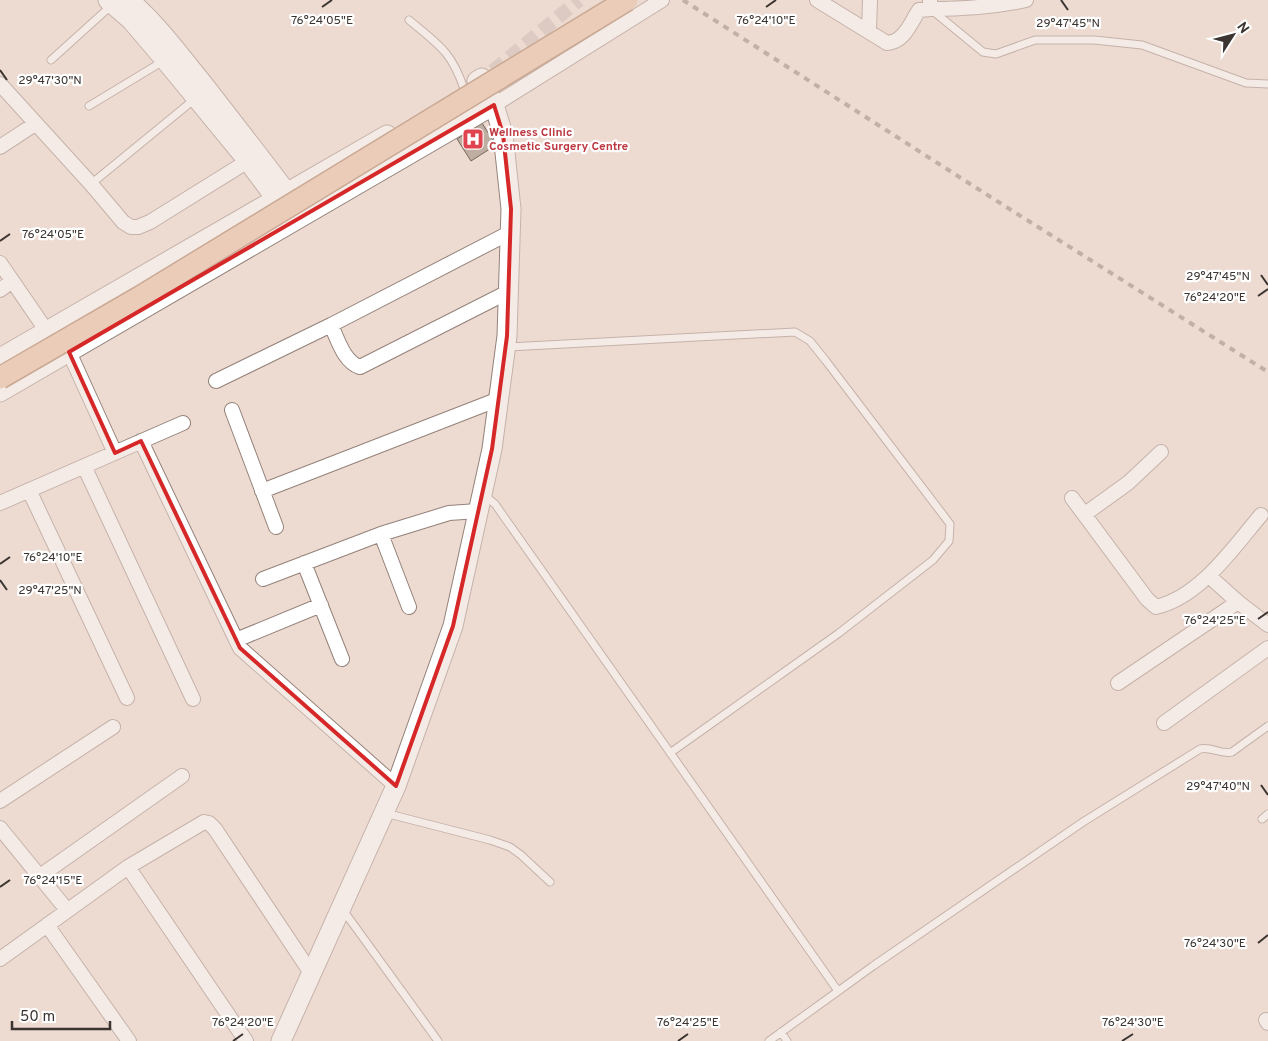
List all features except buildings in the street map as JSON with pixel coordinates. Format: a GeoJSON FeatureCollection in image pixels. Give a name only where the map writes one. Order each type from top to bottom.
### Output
{"type":"FeatureCollection","features":[{"type":"Feature","properties":{"kind":"main road"},"geometry":{"type":"LineString","coordinates":[[0,378],[140,297],[626,0]]}},
{"type":"Feature","properties":{"kind":"street"},"geometry":{"type":"LineString","coordinates":[[0,392],[494,104],[662,0]]}},
{"type":"Feature","properties":{"kind":"street"},"geometry":{"type":"LineString","coordinates":[[817,0],[887,43],[894,42],[906,32],[919,10],[931,5],[974,9],[1026,0]]}},
{"type":"Feature","properties":{"kind":"street"},"geometry":{"type":"LineString","coordinates":[[869,31],[870,0]]}},
{"type":"Feature","properties":{"kind":"street"},"geometry":{"type":"LineString","coordinates":[[117,1],[140,9],[183,59],[299,219]]}},
{"type":"Feature","properties":{"kind":"street"},"geometry":{"type":"LineString","coordinates":[[117,1],[197,98],[253,158]]}},
{"type":"Feature","properties":{"kind":"street"},"geometry":{"type":"LineString","coordinates":[[0,358],[487,74],[503,134],[511,209],[506,347],[492,449],[453,626],[396,786],[281,1041]]}},
{"type":"Feature","properties":{"kind":"street"},"geometry":{"type":"LineString","coordinates":[[0,84],[123,222],[131,227],[138,227],[150,222],[253,158]]}},
{"type":"Feature","properties":{"kind":"street"},"geometry":{"type":"LineString","coordinates":[[0,147],[35,124]]}},
{"type":"Feature","properties":{"kind":"street"},"geometry":{"type":"LineString","coordinates":[[216,381],[332,325],[511,232]]}},
{"type":"Feature","properties":{"kind":"street"},"geometry":{"type":"LineString","coordinates":[[0,263],[46,330]]}},
{"type":"Feature","properties":{"kind":"street"},"geometry":{"type":"LineString","coordinates":[[0,290],[12,281]]}},
{"type":"Feature","properties":{"kind":"street"},"geometry":{"type":"LineString","coordinates":[[332,325],[347,357],[354,365],[360,367],[508,292]]}},
{"type":"Feature","properties":{"kind":"street"},"geometry":{"type":"LineString","coordinates":[[70,352],[115,453]]}},
{"type":"Feature","properties":{"kind":"street"},"geometry":{"type":"LineString","coordinates":[[262,491],[499,399]]}},
{"type":"Feature","properties":{"kind":"street"},"geometry":{"type":"LineString","coordinates":[[232,410],[276,528]]}},
{"type":"Feature","properties":{"kind":"street"},"geometry":{"type":"LineString","coordinates":[[0,504],[183,423]]}},
{"type":"Feature","properties":{"kind":"street"},"geometry":{"type":"LineString","coordinates":[[141,441],[240,648],[396,786]]}},
{"type":"Feature","properties":{"kind":"street"},"geometry":{"type":"LineString","coordinates":[[1085,514],[1128,483],[1161,452]]}},
{"type":"Feature","properties":{"kind":"street"},"geometry":{"type":"LineString","coordinates":[[84,466],[193,699]]}},
{"type":"Feature","properties":{"kind":"street"},"geometry":{"type":"LineString","coordinates":[[29,490],[127,698]]}},
{"type":"Feature","properties":{"kind":"street"},"geometry":{"type":"LineString","coordinates":[[1072,498],[1147,599],[1156,606],[1173,601],[1209,576],[1261,516]]}},
{"type":"Feature","properties":{"kind":"street"},"geometry":{"type":"LineString","coordinates":[[263,579],[381,534],[480,502]]}},
{"type":"Feature","properties":{"kind":"street"},"geometry":{"type":"LineString","coordinates":[[381,534],[409,607]]}},
{"type":"Feature","properties":{"kind":"street"},"geometry":{"type":"LineString","coordinates":[[304,564],[342,659]]}},
{"type":"Feature","properties":{"kind":"street"},"geometry":{"type":"LineString","coordinates":[[1209,576],[1268,625]]}},
{"type":"Feature","properties":{"kind":"street"},"geometry":{"type":"LineString","coordinates":[[1118,683],[1238,602]]}},
{"type":"Feature","properties":{"kind":"street"},"geometry":{"type":"LineString","coordinates":[[236,640],[321,605]]}},
{"type":"Feature","properties":{"kind":"street"},"geometry":{"type":"LineString","coordinates":[[1164,723],[1268,648]]}},
{"type":"Feature","properties":{"kind":"street"},"geometry":{"type":"LineString","coordinates":[[0,801],[113,727]]}},
{"type":"Feature","properties":{"kind":"street"},"geometry":{"type":"LineString","coordinates":[[40,876],[182,776]]}},
{"type":"Feature","properties":{"kind":"street"},"geometry":{"type":"LineString","coordinates":[[0,959],[128,868],[194,826],[204,822],[209,823],[311,973]]}},
{"type":"Feature","properties":{"kind":"street"},"geometry":{"type":"LineString","coordinates":[[0,828],[67,910]]}},
{"type":"Feature","properties":{"kind":"street"},"geometry":{"type":"LineString","coordinates":[[128,868],[246,1041]]}},
{"type":"Feature","properties":{"kind":"street"},"geometry":{"type":"LineString","coordinates":[[47,925],[128,1041]]}},
{"type":"Feature","properties":{"kind":"lane"},"geometry":{"type":"LineString","coordinates":[[51,60],[117,1]]}},
{"type":"Feature","properties":{"kind":"lane"},"geometry":{"type":"LineString","coordinates":[[931,5],[983,52],[996,54],[1035,40],[1094,40],[1142,45],[1246,83],[1268,84]]}},
{"type":"Feature","properties":{"kind":"lane"},"geometry":{"type":"LineString","coordinates":[[409,20],[439,45],[453,61],[464,89]]}},
{"type":"Feature","properties":{"kind":"lane"},"geometry":{"type":"LineString","coordinates":[[89,106],[166,60]]}},
{"type":"Feature","properties":{"kind":"lane"},"geometry":{"type":"LineString","coordinates":[[91,184],[197,98]]}},
{"type":"Feature","properties":{"kind":"lane"},"geometry":{"type":"LineString","coordinates":[[506,347],[795,332],[810,341],[950,524],[949,541],[933,560],[839,633],[670,753]]}},
{"type":"Feature","properties":{"kind":"lane"},"geometry":{"type":"LineString","coordinates":[[480,502],[495,504],[838,991]]}},
{"type":"Feature","properties":{"kind":"lane"},"geometry":{"type":"LineString","coordinates":[[769,1041],[838,991],[1083,822],[1205,748],[1226,753],[1232,752],[1268,726]]}},
{"type":"Feature","properties":{"kind":"lane"},"geometry":{"type":"LineString","coordinates":[[384,813],[490,840],[510,847],[522,854],[550,882]]}},
{"type":"Feature","properties":{"kind":"lane"},"geometry":{"type":"LineString","coordinates":[[341,908],[438,1041]]}},
{"type":"Feature","properties":{"kind":"lane"},"geometry":{"type":"LineString","coordinates":[[781,1032],[787,1041]]}},
{"type":"Feature","properties":{"kind":"highlighted area"},"geometry":{"type":"Polygon","coordinates":[[[494,105],[503,134],[511,209],[507,336],[492,449],[453,626],[396,786],[240,648],[141,441],[115,453],[69,352],[494,105]]]}},
{"type":"Feature","properties":{"kind":"tunnel"},"geometry":{"type":"LineString","coordinates":[[493,71],[579,0]]}},
{"type":"Feature","properties":{"kind":"railway"},"geometry":{"type":"LineString","coordinates":[[683,0],[1268,372]]}},
{"type":"Feature","properties":{"kind":"place","name":"Wellness Clinic Cosmetic Surgery Centre"},"geometry":{"type":"Point","coordinates":[473,139]}}]}
